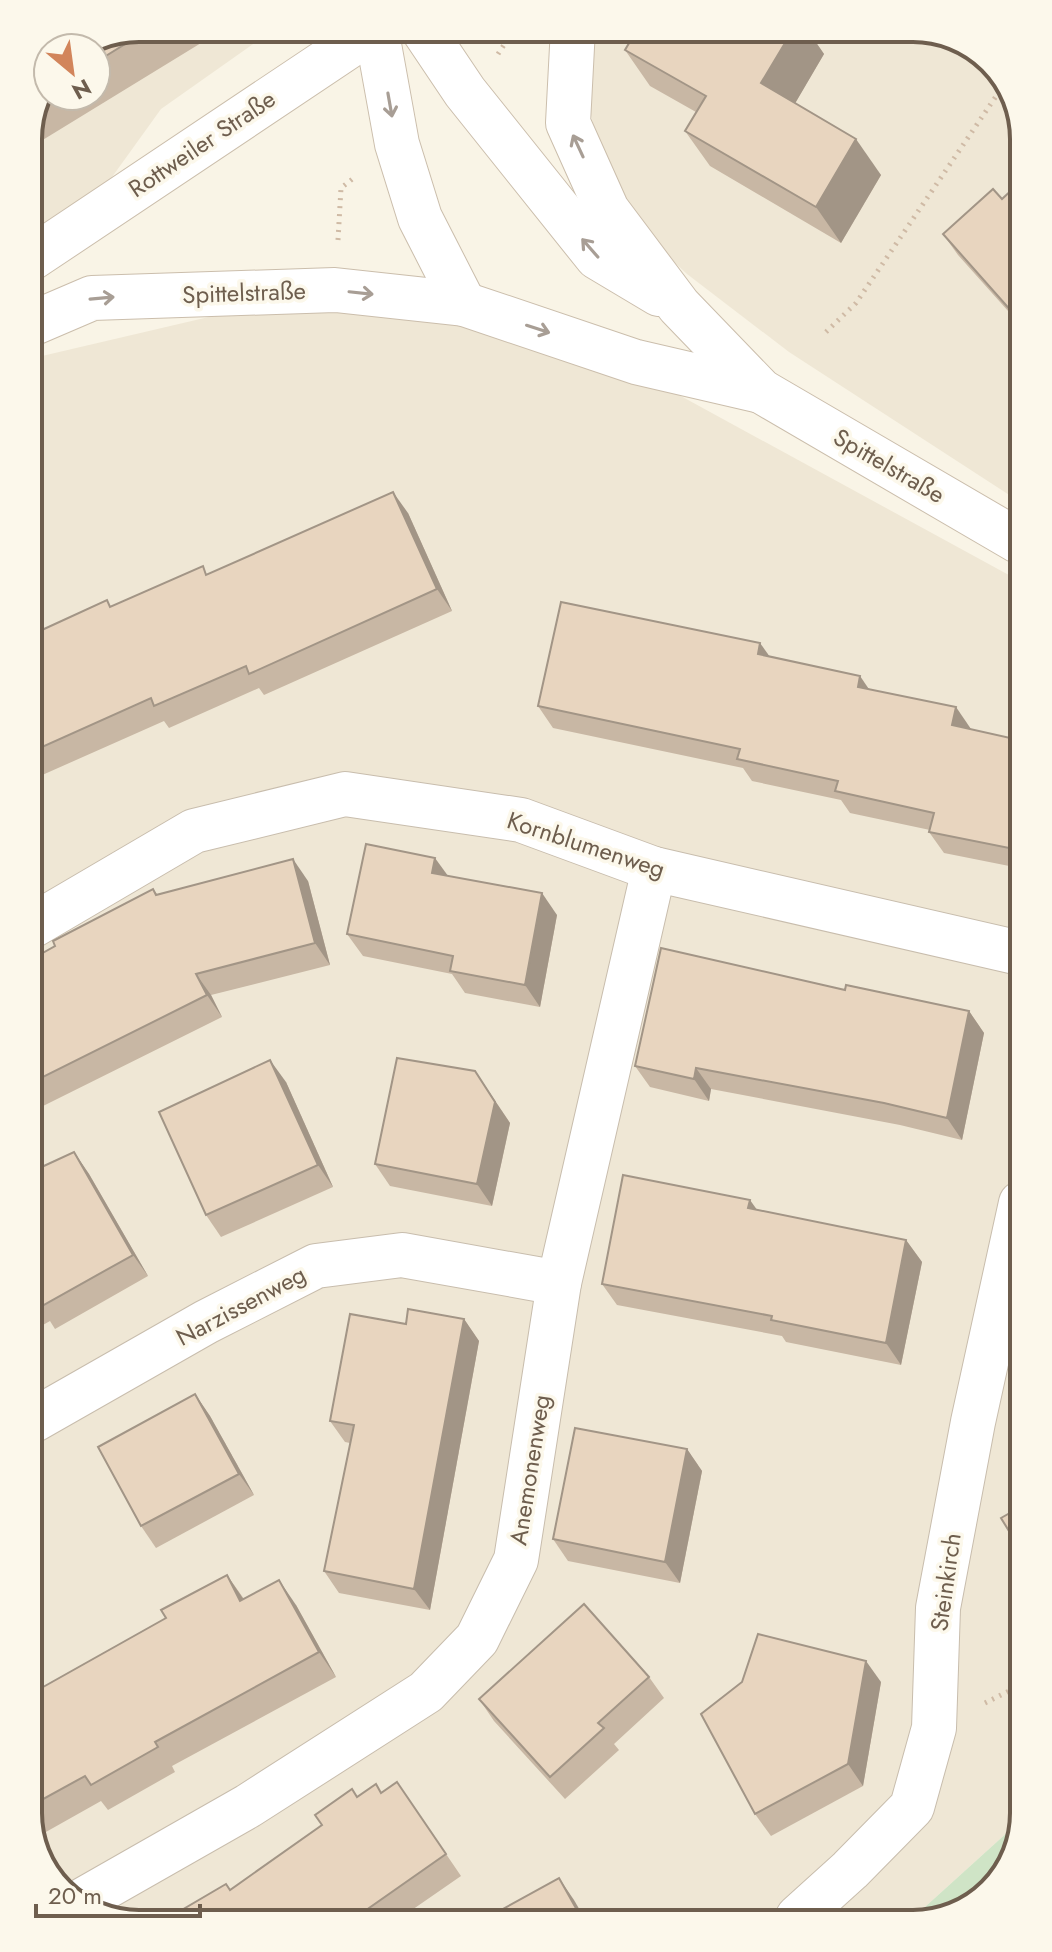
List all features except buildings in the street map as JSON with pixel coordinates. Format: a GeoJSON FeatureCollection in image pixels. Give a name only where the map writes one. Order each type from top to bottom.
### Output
{"type":"FeatureCollection","features":[{"type":"Feature","properties":{"kind":"street","name":"Rottweiler Straße"},"geometry":{"type":"LineString","coordinates":[[42,251],[355,42]]}},
{"type":"Feature","properties":{"kind":"street"},"geometry":{"type":"LineString","coordinates":[[379,42],[397,144],[420,218],[464,304]]}},
{"type":"Feature","properties":{"kind":"street","name":"Spittelstraße"},"geometry":{"type":"LineString","coordinates":[[432,42],[474,104],[597,257],[679,306]]}},
{"type":"Feature","properties":{"kind":"street","name":"Spittelstraße"},"geometry":{"type":"LineString","coordinates":[[572,42],[568,123],[607,210],[679,306],[761,391],[1010,536]]}},
{"type":"Feature","properties":{"kind":"street","name":"Spittelstraße"},"geometry":{"type":"LineString","coordinates":[[42,319],[92,298],[335,290],[464,304],[636,362],[761,391]]}},
{"type":"Feature","properties":{"kind":"street","name":"Kornblumenweg"},"geometry":{"type":"LineString","coordinates":[[42,920],[194,831],[345,794],[521,820],[654,869],[1010,951]]}},
{"type":"Feature","properties":{"kind":"street","name":"Anemonenweg"},"geometry":{"type":"LineString","coordinates":[[89,1896],[248,1806],[426,1692],[477,1639],[516,1560],[559,1283],[654,869]]}},
{"type":"Feature","properties":{"kind":"street","name":"Steinkirch"},"geometry":{"type":"LineString","coordinates":[[806,1910],[912,1807],[934,1728],[938,1608],[973,1422],[1010,1253]]}},
{"type":"Feature","properties":{"kind":"street","name":"Narzissenweg"},"geometry":{"type":"LineString","coordinates":[[42,1415],[206,1322],[316,1266],[402,1255],[559,1283]]}},
{"type":"Feature","properties":{"kind":"path"},"geometry":{"type":"LineString","coordinates":[[826,332],[856,303],[998,93]]}},
{"type":"Feature","properties":{"kind":"path"},"geometry":{"type":"LineString","coordinates":[[338,244],[341,188],[362,171]]}},
{"type":"Feature","properties":{"kind":"shaded area"},"geometry":{"type":"Polygon","coordinates":[[[139,42],[256,42],[161,109],[107,184],[42,224],[42,132],[45,114],[112,112],[112,46],[139,42]]]}},
{"type":"Feature","properties":{"kind":"shaded area"},"geometry":{"type":"Polygon","coordinates":[[[589,42],[920,42],[956,52],[982,70],[1003,102],[1010,139],[1010,495],[789,352],[687,274],[644,234],[607,178],[591,115],[589,42]]]}},
{"type":"Feature","properties":{"kind":"shaded area"},"geometry":{"type":"Polygon","coordinates":[[[352,309],[521,336],[668,389],[1010,576],[1010,1813],[1008,1832],[923,1909],[132,1910],[108,1905],[85,1894],[66,1877],[49,1850],[42,1813],[42,356],[213,316],[352,309]]]}},
{"type":"Feature","properties":{"kind":"green space"},"geometry":{"type":"Polygon","coordinates":[[[1008,1832],[1003,1850],[982,1882],[950,1903],[923,1909],[1008,1832]]]}}]}
